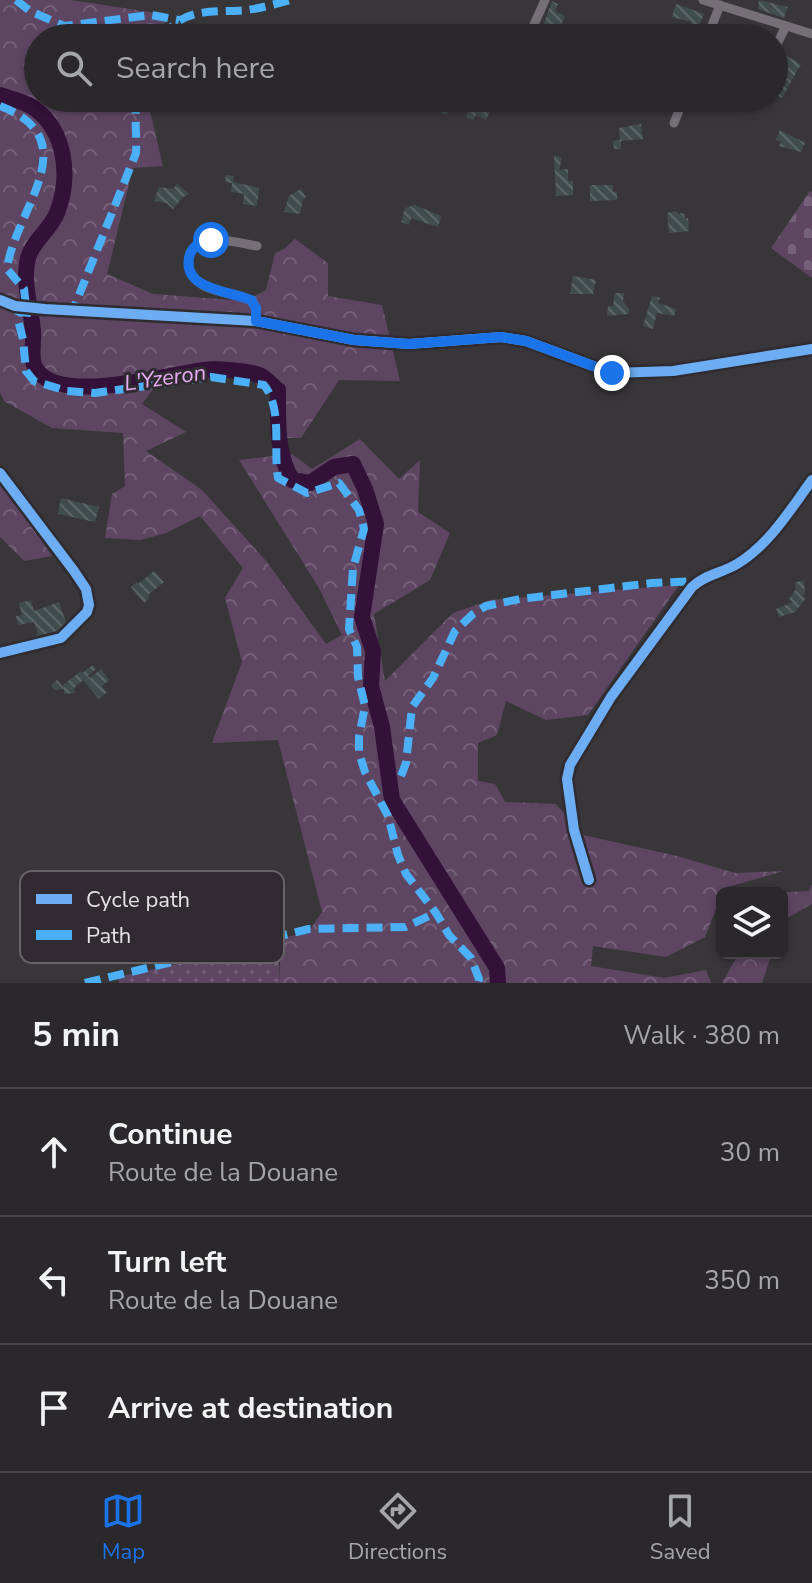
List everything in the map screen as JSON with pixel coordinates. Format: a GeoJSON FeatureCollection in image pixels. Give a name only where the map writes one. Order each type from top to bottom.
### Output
{"type":"FeatureCollection","features":[{"type":"Feature","properties":{"kind":"main road"},"geometry":{"type":"LineString","coordinates":[[0,300],[15,306],[256,321],[354,340],[409,344],[501,337],[526,341],[612,373],[673,371],[812,349]]}},
{"type":"Feature","properties":{"kind":"street"},"geometry":{"type":"LineString","coordinates":[[534,24],[545,0]]}},
{"type":"Feature","properties":{"kind":"street"},"geometry":{"type":"LineString","coordinates":[[703,0],[780,24]]}},
{"type":"Feature","properties":{"kind":"street"},"geometry":{"type":"LineString","coordinates":[[713,24],[720,5]]}},
{"type":"Feature","properties":{"kind":"street"},"geometry":{"type":"LineString","coordinates":[[788,27],[812,34]]}},
{"type":"Feature","properties":{"kind":"street"},"geometry":{"type":"LineString","coordinates":[[674,123],[678,112]]}},
{"type":"Feature","properties":{"kind":"street"},"geometry":{"type":"LineString","coordinates":[[256,321],[256,308],[251,300],[198,282],[189,272],[188,259],[200,242],[211,240],[257,246]]}},
{"type":"Feature","properties":{"kind":"street"},"geometry":{"type":"LineString","coordinates":[[0,473],[74,571],[86,589],[89,605],[87,612],[61,638],[0,653]]}},
{"type":"Feature","properties":{"kind":"street"},"geometry":{"type":"LineString","coordinates":[[589,880],[574,830],[567,779],[570,765],[611,697],[692,587],[698,581],[738,564],[786,518],[812,480]]}},
{"type":"Feature","properties":{"kind":"green space"},"geometry":{"type":"Polygon","coordinates":[[[0,0],[71,0],[169,15],[165,24],[24,24],[24,112],[150,112],[163,166],[133,168],[107,274],[153,294],[245,301],[266,290],[275,253],[295,239],[328,263],[328,296],[382,305],[400,381],[339,380],[301,438],[271,438],[274,392],[259,379],[211,374],[159,381],[142,404],[186,432],[146,451],[202,490],[267,562],[326,644],[342,635],[319,588],[239,460],[292,454],[312,469],[360,439],[399,479],[420,460],[418,512],[450,533],[430,580],[374,614],[385,681],[453,613],[490,600],[679,585],[588,715],[546,720],[506,701],[497,735],[478,743],[478,781],[495,784],[505,802],[556,804],[583,835],[677,856],[735,873],[784,871],[728,887],[716,887],[716,909],[705,937],[666,957],[593,946],[591,966],[664,978],[706,970],[711,983],[279,983],[280,963],[284,963],[284,938],[309,931],[322,912],[278,740],[212,743],[242,662],[225,598],[243,568],[200,516],[166,533],[140,540],[105,538],[112,494],[125,486],[123,433],[52,428],[4,401],[0,392],[0,0]]]}},
{"type":"Feature","properties":{"kind":"green space"},"geometry":{"type":"Polygon","coordinates":[[[812,192],[812,278],[771,248],[812,192]]]}},
{"type":"Feature","properties":{"kind":"green space"},"geometry":{"type":"Polygon","coordinates":[[[0,482],[52,556],[24,561],[0,537],[0,482]]]}},
{"type":"Feature","properties":{"kind":"green space"},"geometry":{"type":"Polygon","coordinates":[[[812,884],[812,904],[788,918],[788,892],[809,891],[812,884]]]}},
{"type":"Feature","properties":{"kind":"green space"},"geometry":{"type":"Polygon","coordinates":[[[736,959],[770,959],[762,983],[722,983],[736,959]]]}},
{"type":"Feature","properties":{"kind":"green space"},"geometry":{"type":"Polygon","coordinates":[[[181,963],[279,963],[279,983],[119,983],[118,977],[181,963]]]}},
{"type":"Feature","properties":{"kind":"building"},"geometry":{"type":"Polygon","coordinates":[[[759,0],[788,7],[784,18],[758,9],[759,0]]]}},
{"type":"Feature","properties":{"kind":"building"},"geometry":{"type":"Polygon","coordinates":[[[552,1],[558,4],[555,11],[565,16],[561,24],[544,24],[552,1]]]}},
{"type":"Feature","properties":{"kind":"building"},"geometry":{"type":"Polygon","coordinates":[[[676,4],[704,14],[700,24],[672,17],[676,4]]]}},
{"type":"Feature","properties":{"kind":"building"},"geometry":{"type":"Polygon","coordinates":[[[788,57],[801,64],[788,87],[788,57]]]}},
{"type":"Feature","properties":{"kind":"building"},"geometry":{"type":"Polygon","coordinates":[[[468,112],[490,112],[486,120],[476,115],[473,120],[466,117],[468,112]]]}},
{"type":"Feature","properties":{"kind":"building"},"geometry":{"type":"Polygon","coordinates":[[[641,124],[643,139],[621,141],[621,149],[614,149],[613,141],[620,140],[619,128],[641,124]]]}},
{"type":"Feature","properties":{"kind":"building"},"geometry":{"type":"Polygon","coordinates":[[[780,130],[805,143],[801,152],[779,146],[781,142],[776,140],[780,130]]]}},
{"type":"Feature","properties":{"kind":"building"},"geometry":{"type":"Polygon","coordinates":[[[554,155],[562,158],[559,170],[568,169],[568,181],[573,181],[573,195],[556,196],[554,155]]]}},
{"type":"Feature","properties":{"kind":"building"},"geometry":{"type":"Polygon","coordinates":[[[226,175],[234,176],[233,182],[259,188],[257,206],[243,204],[244,194],[231,192],[232,183],[225,182],[226,175]]]}},
{"type":"Feature","properties":{"kind":"building"},"geometry":{"type":"Polygon","coordinates":[[[177,184],[189,194],[173,209],[166,203],[154,201],[159,187],[173,189],[177,184]]]}},
{"type":"Feature","properties":{"kind":"building"},"geometry":{"type":"Polygon","coordinates":[[[590,185],[613,185],[617,200],[590,201],[590,185]]]}},
{"type":"Feature","properties":{"kind":"building"},"geometry":{"type":"Polygon","coordinates":[[[301,189],[306,197],[300,214],[284,212],[289,196],[301,189]]]}},
{"type":"Feature","properties":{"kind":"building"},"geometry":{"type":"Polygon","coordinates":[[[415,205],[441,216],[438,227],[411,218],[409,225],[401,222],[405,208],[415,205]]]}},
{"type":"Feature","properties":{"kind":"building"},"geometry":{"type":"Polygon","coordinates":[[[677,211],[678,214],[684,213],[685,219],[688,218],[689,231],[669,233],[667,213],[677,211]]]}},
{"type":"Feature","properties":{"kind":"building"},"geometry":{"type":"Polygon","coordinates":[[[573,276],[596,280],[593,294],[570,294],[573,276]]]}},
{"type":"Feature","properties":{"kind":"building"},"geometry":{"type":"Polygon","coordinates":[[[615,293],[624,293],[623,301],[629,314],[607,316],[615,293]]]}},
{"type":"Feature","properties":{"kind":"building"},"geometry":{"type":"Polygon","coordinates":[[[652,296],[660,298],[658,303],[676,309],[674,316],[657,313],[653,329],[643,326],[652,296]]]}},
{"type":"Feature","properties":{"kind":"building"},"geometry":{"type":"Polygon","coordinates":[[[61,498],[99,507],[95,522],[58,514],[61,498]]]}},
{"type":"Feature","properties":{"kind":"building"},"geometry":{"type":"Polygon","coordinates":[[[154,571],[164,582],[148,595],[150,597],[144,603],[131,587],[154,571]]]}},
{"type":"Feature","properties":{"kind":"building"},"geometry":{"type":"Polygon","coordinates":[[[804,581],[805,593],[802,596],[806,598],[795,612],[779,617],[776,609],[793,602],[789,599],[796,589],[795,582],[804,581]]]}},
{"type":"Feature","properties":{"kind":"building"},"geometry":{"type":"Polygon","coordinates":[[[31,600],[34,611],[59,602],[66,622],[57,631],[35,637],[38,634],[34,622],[18,625],[16,616],[22,615],[19,603],[31,600]]]}},
{"type":"Feature","properties":{"kind":"building"},"geometry":{"type":"Polygon","coordinates":[[[93,665],[96,669],[88,676],[90,678],[101,669],[109,680],[102,686],[107,692],[99,699],[83,680],[74,688],[75,693],[64,694],[64,689],[55,690],[51,685],[57,680],[64,688],[63,685],[93,665]]]}},
{"type":"Feature","properties":{"kind":"waterway","name":"L'Yzeron"},"geometry":{"type":"LineString","coordinates":[[0,95],[24,103]]}},
{"type":"Feature","properties":{"kind":"waterway","name":"L'Yzeron"},"geometry":{"type":"LineString","coordinates":[[38,112],[53,129],[59,142],[64,185],[57,213],[33,247],[26,267],[35,367],[47,379],[65,385],[88,387],[209,369],[259,375],[278,390],[281,448],[292,480],[310,483],[334,467],[353,464],[376,524],[362,617],[373,651],[371,686],[382,727],[392,800],[497,968],[498,983]]}},
{"type":"Feature","properties":{"kind":"marked path"},"geometry":{"type":"LineString","coordinates":[[16,0],[30,11],[59,24]]}},
{"type":"Feature","properties":{"kind":"marked path"},"geometry":{"type":"LineString","coordinates":[[176,24],[200,13],[247,10],[290,0]]}},
{"type":"Feature","properties":{"kind":"marked path"},"geometry":{"type":"LineString","coordinates":[[80,24],[151,15],[179,20]]}},
{"type":"Feature","properties":{"kind":"marked path"},"geometry":{"type":"LineString","coordinates":[[0,106],[26,120],[40,137],[43,157],[40,178],[7,269],[24,289],[27,315]]}},
{"type":"Feature","properties":{"kind":"marked path"},"geometry":{"type":"LineString","coordinates":[[66,313],[73,310],[136,153],[136,112]]}},
{"type":"Feature","properties":{"kind":"marked path"},"geometry":{"type":"LineString","coordinates":[[31,313],[19,312],[17,316],[26,371],[34,381],[67,391],[95,393],[211,377],[264,385],[274,406],[278,478],[307,493],[339,483],[359,510],[364,529],[353,568],[349,629],[357,647],[358,677],[365,706],[359,753],[365,772],[388,816],[406,874],[449,935],[471,958],[478,983]]}},
{"type":"Feature","properties":{"kind":"marked path"},"geometry":{"type":"LineString","coordinates":[[401,776],[406,763],[412,707],[433,678],[455,631],[473,614],[486,606],[520,599],[652,583],[698,581]]}},
{"type":"Feature","properties":{"kind":"marked path"},"geometry":{"type":"LineString","coordinates":[[284,935],[309,929],[405,927],[436,913]]}},
{"type":"Feature","properties":{"kind":"marked path"},"geometry":{"type":"LineString","coordinates":[[85,983],[168,963]]}},
{"type":"Feature","properties":{"kind":"cycle path"},"geometry":{"type":"LineString","coordinates":[[0,300],[15,306],[45,309],[256,321],[354,340],[409,344],[501,337],[526,341],[612,373],[673,371],[812,349]]}},
{"type":"Feature","properties":{"kind":"cycle path"},"geometry":{"type":"LineString","coordinates":[[0,473],[74,571],[86,589],[89,605],[87,612],[61,638],[0,653]]}},
{"type":"Feature","properties":{"kind":"cycle path"},"geometry":{"type":"LineString","coordinates":[[589,880],[574,830],[567,779],[570,765],[611,697],[692,587],[749,556],[778,526],[812,480]]}},
{"type":"Feature","properties":{"kind":"route"},"geometry":{"type":"LineString","coordinates":[[211,240],[200,242],[193,248],[188,259],[189,272],[198,282],[251,300],[256,308],[256,321],[354,340],[409,344],[501,337],[526,341],[612,373]]}}]}
